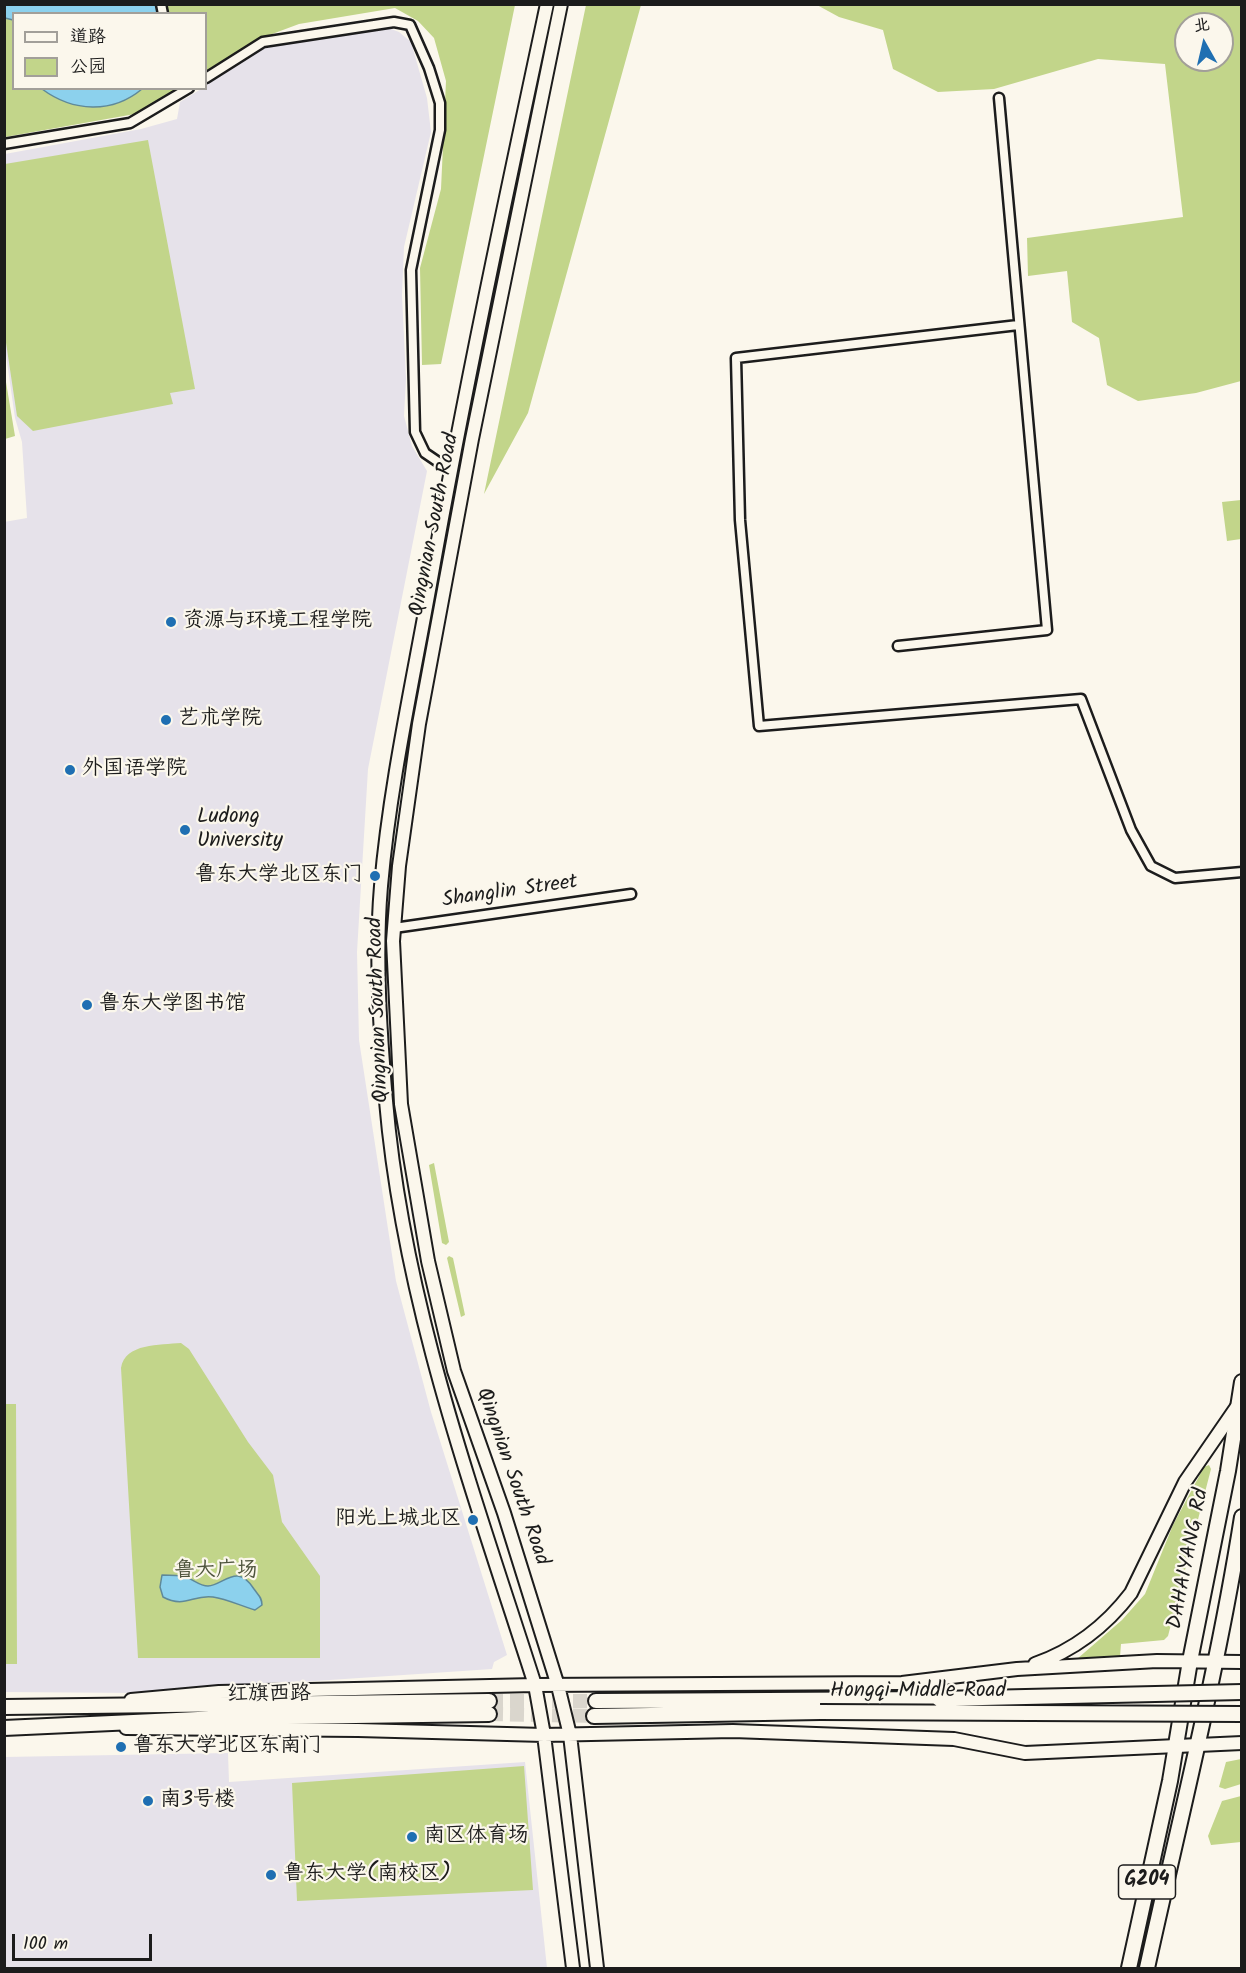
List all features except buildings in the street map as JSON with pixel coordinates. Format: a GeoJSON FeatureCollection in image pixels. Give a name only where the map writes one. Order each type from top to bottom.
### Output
{"type":"FeatureCollection","features":[{"type":"Feature","properties":{"kind":"main road","name":"Qingnian South Road"},"geometry":{"type":"LineString","coordinates":[[547,4],[450,471],[406,721],[382,881],[379,940],[386,1105],[398,1188],[423,1322],[469,1480],[535,1685],[544,1736],[573,1968]]}},
{"type":"Feature","properties":{"kind":"main road","name":"Qingnian South Road"},"geometry":{"type":"LineString","coordinates":[[561,4],[472,439],[419,724],[399,866],[394,928],[401,1104],[428,1261],[454,1371],[504,1513],[558,1686],[570,1735],[597,1968]]}},
{"type":"Feature","properties":{"kind":"main road","name":"DAHAIYANG Rd"},"geometry":{"type":"LineString","coordinates":[[1177,1744],[1190,1661],[1200,1622],[1228,1471],[1236,1408],[1242,1382]]}},
{"type":"Feature","properties":{"kind":"main road"},"geometry":{"type":"LineString","coordinates":[[1017,1669],[1055,1657],[1076,1646],[1107,1623],[1131,1593],[1185,1482],[1236,1408]]}},
{"type":"Feature","properties":{"kind":"main road","name":"DAHAIYANG Rd"},"geometry":{"type":"LineString","coordinates":[[1213,1661],[1223,1627],[1242,1517]]}},
{"type":"Feature","properties":{"kind":"main road","name":"G204"},"geometry":{"type":"LineString","coordinates":[[1147,1968],[1190,1784],[1213,1661]]}},
{"type":"Feature","properties":{"kind":"main road"},"geometry":{"type":"LineString","coordinates":[[51,1706],[219,1692],[535,1685],[650,1683],[789,1686],[821,1690],[1017,1669],[1139,1662],[1242,1662]]}},
{"type":"Feature","properties":{"kind":"main road","name":"Hongqi Middle Road"},"geometry":{"type":"LineString","coordinates":[[596,1701],[821,1690],[939,1698],[1242,1692]]}},
{"type":"Feature","properties":{"kind":"main road","name":"红旗西路"},"geometry":{"type":"LineString","coordinates":[[4,1707],[489,1708],[4,1728]]}},
{"type":"Feature","properties":{"kind":"main road","name":"Hongqi Middle Road"},"geometry":{"type":"LineString","coordinates":[[594,1716],[820,1712],[1242,1714]]}},
{"type":"Feature","properties":{"kind":"main road"},"geometry":{"type":"LineString","coordinates":[[49,1727],[358,1730],[544,1736],[733,1731],[954,1739],[1025,1753],[1177,1744],[1197,1746],[1242,1743]]}},
{"type":"Feature","properties":{"kind":"main road","name":"G204"},"geometry":{"type":"LineString","coordinates":[[1129,1968],[1177,1744]]}},
{"type":"Feature","properties":{"kind":"street"},"geometry":{"type":"LineString","coordinates":[[207,77],[263,42],[394,22],[410,26],[429,68],[440,103],[440,130],[411,270],[416,432],[425,453],[450,471]]}},
{"type":"Feature","properties":{"kind":"street"},"geometry":{"type":"LineString","coordinates":[[4,144],[130,123],[186,90]]}},
{"type":"Feature","properties":{"kind":"street"},"geometry":{"type":"LineString","coordinates":[[898,646],[1047,630],[999,98]]}},
{"type":"Feature","properties":{"kind":"street"},"geometry":{"type":"LineString","coordinates":[[1018,325],[736,358],[740,520],[759,726],[1081,699],[1131,830],[1151,866],[1175,878],[1242,872]]}},
{"type":"Feature","properties":{"kind":"street","name":"Shanglin Street"},"geometry":{"type":"LineString","coordinates":[[394,928],[631,894]]}},
{"type":"Feature","properties":{"kind":"shaded area","name":"Ludong University"},"geometry":{"type":"Polygon","coordinates":[[[386,27],[399,32],[411,42],[427,98],[431,132],[404,247],[402,295],[406,379],[404,416],[412,446],[427,471],[368,769],[357,952],[359,1040],[396,1281],[431,1412],[507,1655],[494,1662],[492,1669],[138,1693],[5,1692],[4,522],[27,518],[22,442],[15,418],[5,348],[5,154],[141,129],[177,119],[180,102],[199,90],[207,90],[207,84],[263,48],[386,27]]]}},
{"type":"Feature","properties":{"kind":"shaded area","name":"鲁东大学(南校区)"},"geometry":{"type":"Polygon","coordinates":[[[228,1753],[229,1782],[525,1762],[547,1968],[5,1968],[4,1757],[228,1753]]]}},
{"type":"Feature","properties":{"kind":"green space"},"geometry":{"type":"Polygon","coordinates":[[[5,5],[515,5],[441,364],[422,365],[420,268],[441,189],[446,81],[434,38],[418,21],[395,8],[299,24],[256,40],[207,70],[207,12],[12,12],[12,90],[175,90],[135,114],[5,137],[5,5]]]}},
{"type":"Feature","properties":{"kind":"green space"},"geometry":{"type":"Polygon","coordinates":[[[586,5],[641,5],[528,413],[484,494],[586,5]]]}},
{"type":"Feature","properties":{"kind":"green space"},"geometry":{"type":"Polygon","coordinates":[[[817,5],[1241,5],[1241,381],[1196,393],[1138,401],[1107,385],[1099,338],[1072,322],[1067,271],[1028,276],[1027,238],[1183,217],[1165,64],[1098,59],[994,89],[938,92],[893,69],[883,30],[839,17],[817,5]]]}},
{"type":"Feature","properties":{"kind":"green space"},"geometry":{"type":"Polygon","coordinates":[[[148,140],[195,389],[170,393],[173,404],[33,431],[17,416],[5,336],[5,164],[148,140]]]}},
{"type":"Feature","properties":{"kind":"green space"},"geometry":{"type":"Polygon","coordinates":[[[5,376],[15,436],[4,439],[5,376]]]}},
{"type":"Feature","properties":{"kind":"green space"},"geometry":{"type":"Polygon","coordinates":[[[1241,500],[1241,539],[1227,541],[1222,502],[1241,500]]]}},
{"type":"Feature","properties":{"kind":"green space"},"geometry":{"type":"Polygon","coordinates":[[[434,1163],[449,1242],[446,1245],[442,1243],[429,1165],[434,1163]]]}},
{"type":"Feature","properties":{"kind":"green space"},"geometry":{"type":"Polygon","coordinates":[[[449,1256],[453,1258],[465,1315],[461,1317],[447,1258],[449,1256]]]}},
{"type":"Feature","properties":{"kind":"green space","name":"鲁大广场"},"geometry":{"type":"Polygon","coordinates":[[[181,1343],[189,1349],[248,1442],[273,1475],[282,1522],[320,1576],[320,1658],[138,1658],[121,1368],[129,1354],[136,1350],[154,1345],[181,1343]]]}},
{"type":"Feature","properties":{"kind":"green space"},"geometry":{"type":"Polygon","coordinates":[[[4,1404],[16,1404],[17,1664],[4,1664],[4,1404]]]}},
{"type":"Feature","properties":{"kind":"green space"},"geometry":{"type":"Polygon","coordinates":[[[1209,1465],[1211,1469],[1168,1636],[1164,1640],[1121,1644],[1120,1657],[1077,1659],[1122,1620],[1145,1594],[1173,1525],[1204,1467],[1209,1465]]]}},
{"type":"Feature","properties":{"kind":"green space"},"geometry":{"type":"Polygon","coordinates":[[[1241,1759],[1241,1784],[1225,1789],[1219,1787],[1226,1762],[1241,1759]]]}},
{"type":"Feature","properties":{"kind":"green space","name":"南区体育场"},"geometry":{"type":"Polygon","coordinates":[[[524,1766],[533,1890],[297,1901],[292,1783],[524,1766]]]}},
{"type":"Feature","properties":{"kind":"green space"},"geometry":{"type":"Polygon","coordinates":[[[1241,1796],[1241,1842],[1211,1845],[1208,1836],[1222,1801],[1241,1796]]]}},
{"type":"Feature","properties":{"kind":"water"},"geometry":{"type":"Polygon","coordinates":[[[4,5],[157,5],[160,12],[12,12],[12,20],[5,18],[4,5]]]}},
{"type":"Feature","properties":{"kind":"water"},"geometry":{"type":"Polygon","coordinates":[[[44,90],[140,90],[118,103],[105,106],[79,106],[54,97],[44,90]]]}},
{"type":"Feature","properties":{"kind":"water"},"geometry":{"type":"Polygon","coordinates":[[[162,1575],[186,1577],[208,1586],[231,1577],[242,1577],[260,1596],[262,1605],[255,1610],[213,1597],[177,1602],[163,1597],[160,1587],[162,1575]]]}},
{"type":"Feature","properties":{"kind":"tunnel"},"geometry":{"type":"LineString","coordinates":[[489,1701],[596,1701]]}},
{"type":"Feature","properties":{"kind":"tunnel"},"geometry":{"type":"LineString","coordinates":[[489,1714],[594,1716]]}},
{"type":"Feature","properties":{"kind":"place","name":"资源与环境工程学院"},"geometry":{"type":"Point","coordinates":[171,622]}},
{"type":"Feature","properties":{"kind":"place","name":"艺术学院"},"geometry":{"type":"Point","coordinates":[166,720]}},
{"type":"Feature","properties":{"kind":"place","name":"外国语学院"},"geometry":{"type":"Point","coordinates":[70,770]}},
{"type":"Feature","properties":{"kind":"place","name":"Ludong University"},"geometry":{"type":"Point","coordinates":[185,830]}},
{"type":"Feature","properties":{"kind":"place","name":"鲁东大学北区东门"},"geometry":{"type":"Point","coordinates":[375,876]}},
{"type":"Feature","properties":{"kind":"place","name":"鲁东大学图书馆"},"geometry":{"type":"Point","coordinates":[87,1005]}},
{"type":"Feature","properties":{"kind":"place","name":"阳光上城北区"},"geometry":{"type":"Point","coordinates":[473,1520]}},
{"type":"Feature","properties":{"kind":"place","name":"鲁东大学北区东南门"},"geometry":{"type":"Point","coordinates":[121,1747]}},
{"type":"Feature","properties":{"kind":"place","name":"南3号楼"},"geometry":{"type":"Point","coordinates":[148,1801]}},
{"type":"Feature","properties":{"kind":"place","name":"南区体育场"},"geometry":{"type":"Point","coordinates":[412,1837]}},
{"type":"Feature","properties":{"kind":"place","name":"鲁东大学(南校区)"},"geometry":{"type":"Point","coordinates":[271,1875]}}]}
